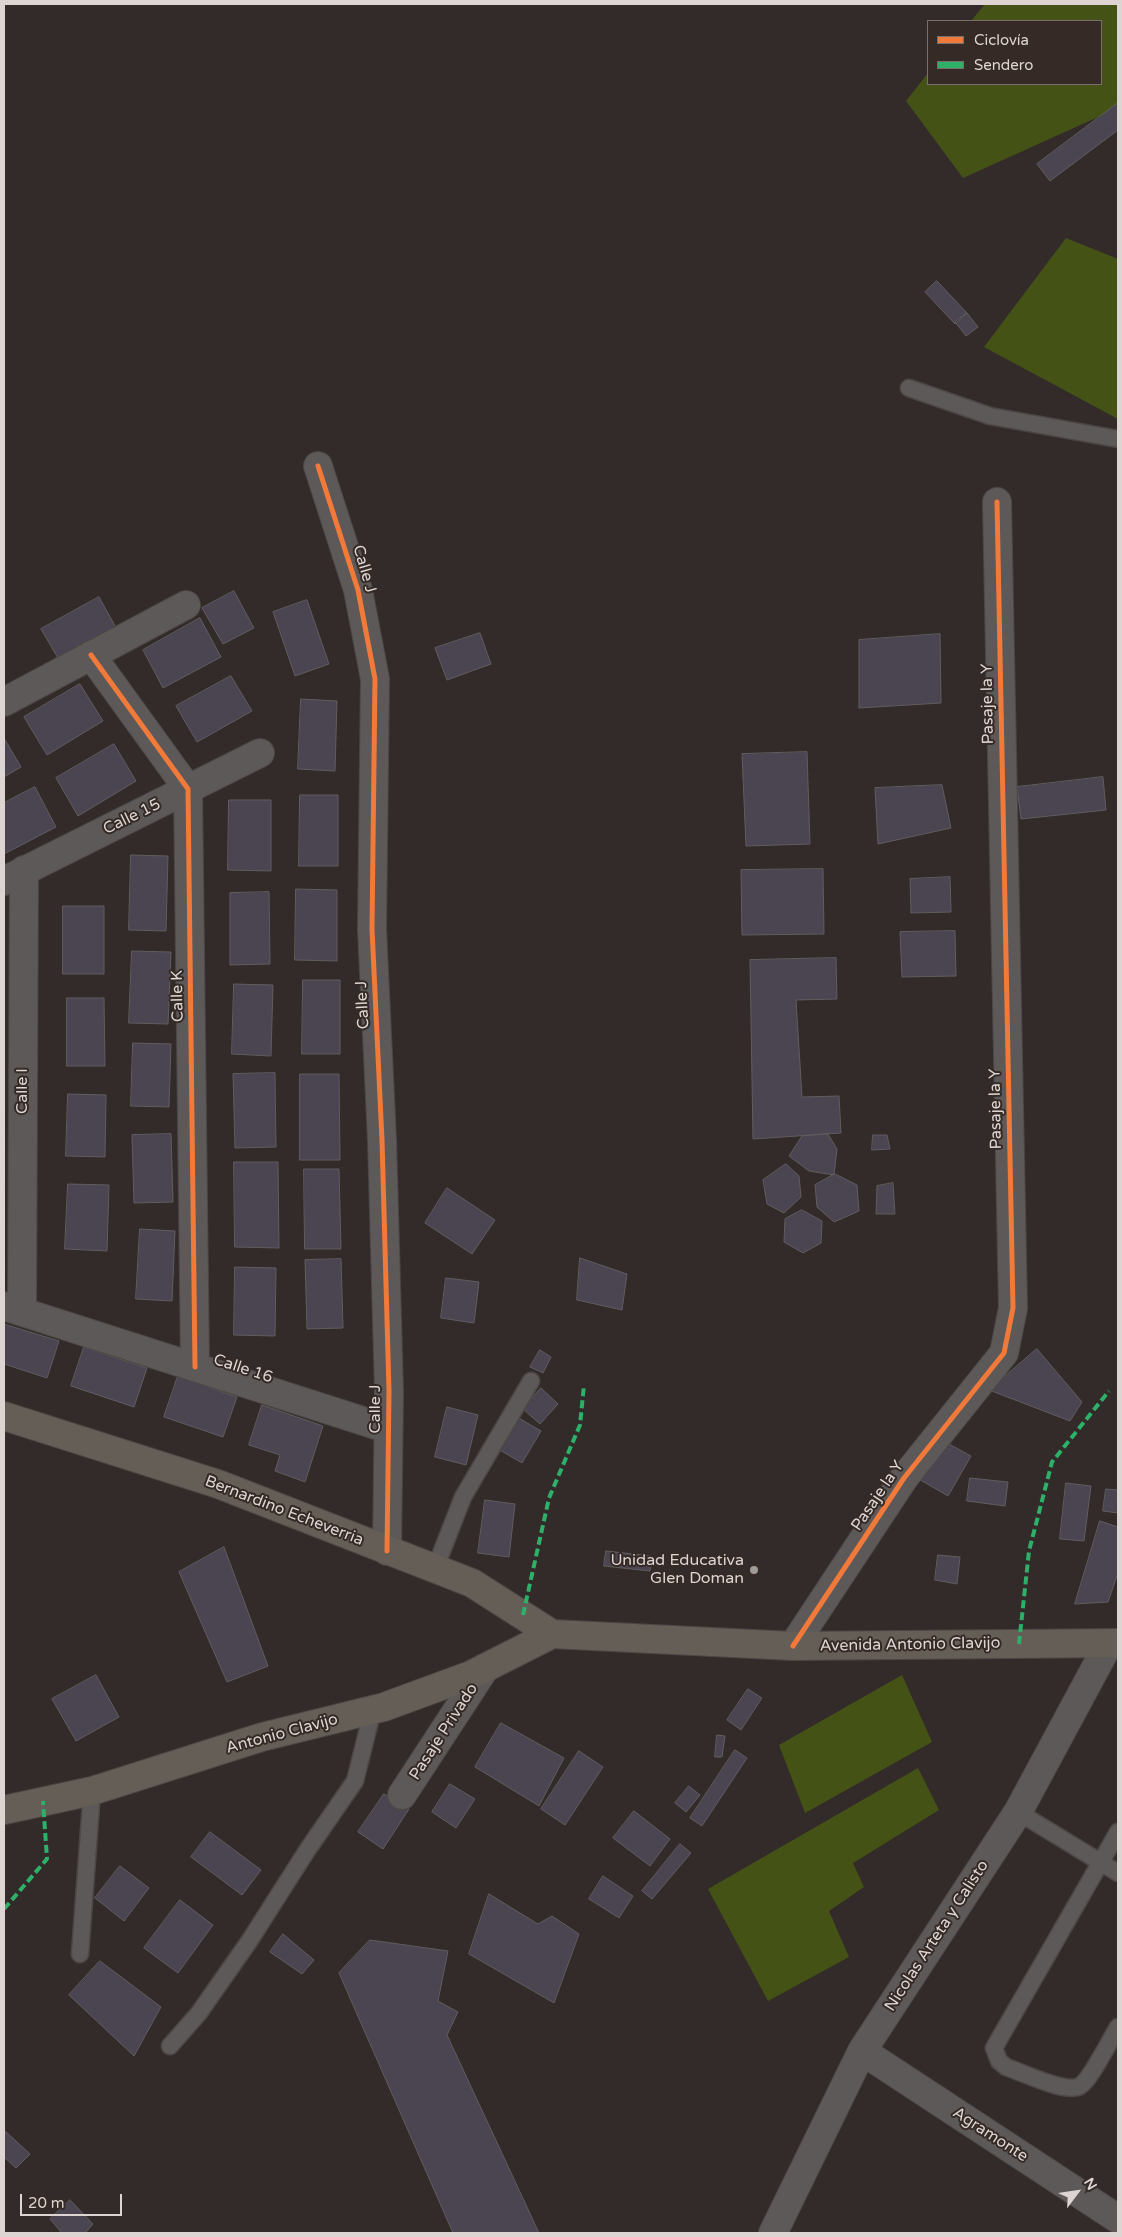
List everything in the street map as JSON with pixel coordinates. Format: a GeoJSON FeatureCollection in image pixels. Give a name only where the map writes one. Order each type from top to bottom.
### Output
{"type":"FeatureCollection","features":[{"type":"Feature","properties":{"kind":"main road","name":"Bernardino Echeverria"},"geometry":{"type":"LineString","coordinates":[[4,1416],[218,1484],[435,1568],[472,1583],[552,1634]]}},
{"type":"Feature","properties":{"kind":"main road","name":"Avenida Antonio Clavijo"},"geometry":{"type":"LineString","coordinates":[[552,1634],[793,1646],[1114,1643]]}},
{"type":"Feature","properties":{"kind":"main road","name":"Antonio Clavijo"},"geometry":{"type":"LineString","coordinates":[[4,1810],[92,1790],[262,1737],[373,1709],[471,1675],[552,1634]]}},
{"type":"Feature","properties":{"kind":"street","name":"Calle J"},"geometry":{"type":"LineString","coordinates":[[318,466],[358,590],[374,679],[372,929],[382,1159],[389,1391],[387,1550]]}},
{"type":"Feature","properties":{"kind":"street","name":"Pasaje la Y"},"geometry":{"type":"LineString","coordinates":[[793,1646],[904,1478],[1004,1353],[1013,1308],[997,502]]}},
{"type":"Feature","properties":{"kind":"street"},"geometry":{"type":"LineString","coordinates":[[4,702],[186,605]]}},
{"type":"Feature","properties":{"kind":"street"},"geometry":{"type":"LineString","coordinates":[[91,656],[188,790]]}},
{"type":"Feature","properties":{"kind":"street","name":"Calle 15"},"geometry":{"type":"LineString","coordinates":[[14,876],[260,753]]}},
{"type":"Feature","properties":{"kind":"street","name":"Calle K"},"geometry":{"type":"LineString","coordinates":[[188,790],[196,1367]]}},
{"type":"Feature","properties":{"kind":"street","name":"Calle I"},"geometry":{"type":"LineString","coordinates":[[13,1308],[14,876]]}},
{"type":"Feature","properties":{"kind":"street","name":"Calle 16"},"geometry":{"type":"LineString","coordinates":[[13,1308],[388,1430]]}},
{"type":"Feature","properties":{"kind":"street","name":"Nicolas Arteta y Calisto"},"geometry":{"type":"LineString","coordinates":[[773,2233],[862,2051],[1018,1812],[1114,1643]]}},
{"type":"Feature","properties":{"kind":"street","name":"Pasaje Privado"},"geometry":{"type":"LineString","coordinates":[[402,1795],[485,1668]]}},
{"type":"Feature","properties":{"kind":"street","name":"Agramonte"},"geometry":{"type":"LineString","coordinates":[[862,2051],[1118,2219]]}},
{"type":"Feature","properties":{"kind":"lane"},"geometry":{"type":"LineString","coordinates":[[909,388],[990,416],[1118,439]]}},
{"type":"Feature","properties":{"kind":"lane"},"geometry":{"type":"LineString","coordinates":[[435,1568],[463,1498],[531,1381]]}},
{"type":"Feature","properties":{"kind":"lane"},"geometry":{"type":"LineString","coordinates":[[170,2046],[199,2013],[250,1940],[355,1780],[373,1709]]}},
{"type":"Feature","properties":{"kind":"lane"},"geometry":{"type":"LineString","coordinates":[[80,1954],[92,1790]]}},
{"type":"Feature","properties":{"kind":"lane"},"geometry":{"type":"LineString","coordinates":[[1018,1812],[1118,1873]]}},
{"type":"Feature","properties":{"kind":"lane"},"geometry":{"type":"LineString","coordinates":[[1118,1832],[994,2048],[999,2061],[1006,2066],[1064,2088],[1074,2088],[1081,2085],[1088,2078],[1118,2028]]}},
{"type":"Feature","properties":{"kind":"green space"},"geometry":{"type":"Polygon","coordinates":[[[985,4],[1118,4],[1118,108],[963,178],[906,101],[927,74],[927,85],[1102,85],[1102,20],[972,20],[985,4]]]}},
{"type":"Feature","properties":{"kind":"green space"},"geometry":{"type":"Polygon","coordinates":[[[1066,238],[1118,259],[1118,419],[984,347],[1066,238]]]}},
{"type":"Feature","properties":{"kind":"green space"},"geometry":{"type":"Polygon","coordinates":[[[902,1675],[932,1742],[805,1813],[779,1745],[902,1675]]]}},
{"type":"Feature","properties":{"kind":"green space"},"geometry":{"type":"Polygon","coordinates":[[[918,1768],[939,1810],[853,1863],[864,1887],[829,1911],[849,1957],[768,2001],[708,1889],[918,1768]]]}},
{"type":"Feature","properties":{"kind":"building"},"geometry":{"type":"Polygon","coordinates":[[[1118,103],[1118,130],[1050,181],[1037,164],[1118,103]]]}},
{"type":"Feature","properties":{"kind":"building"},"geometry":{"type":"Polygon","coordinates":[[[937,281],[967,313],[955,324],[925,292],[937,281]]]}},
{"type":"Feature","properties":{"kind":"building"},"geometry":{"type":"Polygon","coordinates":[[[967,313],[978,327],[966,336],[955,322],[967,313]]]}},
{"type":"Feature","properties":{"kind":"building"},"geometry":{"type":"Polygon","coordinates":[[[234,591],[254,628],[223,644],[202,608],[234,591]]]}},
{"type":"Feature","properties":{"kind":"building"},"geometry":{"type":"Polygon","coordinates":[[[99,597],[119,633],[62,665],[41,629],[99,597]]]}},
{"type":"Feature","properties":{"kind":"building"},"geometry":{"type":"Polygon","coordinates":[[[307,600],[329,664],[295,676],[273,612],[307,600]]]}},
{"type":"Feature","properties":{"kind":"building"},"geometry":{"type":"Polygon","coordinates":[[[200,618],[221,657],[163,688],[143,650],[200,618]]]}},
{"type":"Feature","properties":{"kind":"building"},"geometry":{"type":"Polygon","coordinates":[[[480,633],[491,664],[447,680],[435,648],[480,633]]]}},
{"type":"Feature","properties":{"kind":"building"},"geometry":{"type":"Polygon","coordinates":[[[940,634],[941,703],[859,708],[859,640],[940,634]]]}},
{"type":"Feature","properties":{"kind":"building"},"geometry":{"type":"Polygon","coordinates":[[[231,676],[252,711],[197,742],[176,706],[231,676]]]}},
{"type":"Feature","properties":{"kind":"building"},"geometry":{"type":"Polygon","coordinates":[[[80,684],[103,721],[47,755],[24,717],[80,684]]]}},
{"type":"Feature","properties":{"kind":"building"},"geometry":{"type":"Polygon","coordinates":[[[301,699],[337,701],[335,771],[298,769],[301,699]]]}},
{"type":"Feature","properties":{"kind":"building"},"geometry":{"type":"Polygon","coordinates":[[[4,738],[21,767],[4,777],[4,738]]]}},
{"type":"Feature","properties":{"kind":"building"},"geometry":{"type":"Polygon","coordinates":[[[114,744],[136,781],[78,816],[56,778],[114,744]]]}},
{"type":"Feature","properties":{"kind":"building"},"geometry":{"type":"Polygon","coordinates":[[[807,752],[810,844],[746,846],[742,754],[807,752]]]}},
{"type":"Feature","properties":{"kind":"building"},"geometry":{"type":"Polygon","coordinates":[[[1103,777],[1106,810],[1021,819],[1017,787],[1103,777]]]}},
{"type":"Feature","properties":{"kind":"building"},"geometry":{"type":"Polygon","coordinates":[[[942,785],[951,828],[878,844],[875,788],[942,785]]]}},
{"type":"Feature","properties":{"kind":"building"},"geometry":{"type":"Polygon","coordinates":[[[35,787],[56,827],[4,854],[4,803],[35,787]]]}},
{"type":"Feature","properties":{"kind":"building"},"geometry":{"type":"Polygon","coordinates":[[[300,795],[338,795],[338,866],[299,866],[300,795]]]}},
{"type":"Feature","properties":{"kind":"building"},"geometry":{"type":"Polygon","coordinates":[[[229,800],[271,800],[271,871],[228,870],[229,800]]]}},
{"type":"Feature","properties":{"kind":"building"},"geometry":{"type":"Polygon","coordinates":[[[131,855],[168,856],[166,931],[129,930],[131,855]]]}},
{"type":"Feature","properties":{"kind":"building"},"geometry":{"type":"Polygon","coordinates":[[[823,869],[824,934],[742,935],[741,870],[823,869]]]}},
{"type":"Feature","properties":{"kind":"building"},"geometry":{"type":"Polygon","coordinates":[[[950,877],[951,912],[911,913],[910,879],[950,877]]]}},
{"type":"Feature","properties":{"kind":"building"},"geometry":{"type":"Polygon","coordinates":[[[296,889],[337,890],[337,961],[295,960],[296,889]]]}},
{"type":"Feature","properties":{"kind":"building"},"geometry":{"type":"Polygon","coordinates":[[[269,892],[270,964],[230,965],[230,893],[269,892]]]}},
{"type":"Feature","properties":{"kind":"building"},"geometry":{"type":"Polygon","coordinates":[[[63,906],[104,906],[104,974],[63,974],[63,906]]]}},
{"type":"Feature","properties":{"kind":"building"},"geometry":{"type":"Polygon","coordinates":[[[955,931],[956,976],[902,977],[900,932],[955,931]]]}},
{"type":"Feature","properties":{"kind":"building"},"geometry":{"type":"Polygon","coordinates":[[[132,951],[171,952],[168,1024],[129,1023],[132,951]]]}},
{"type":"Feature","properties":{"kind":"building"},"geometry":{"type":"Polygon","coordinates":[[[836,958],[837,999],[796,1000],[802,1097],[839,1096],[841,1133],[753,1139],[750,960],[836,958]]]}},
{"type":"Feature","properties":{"kind":"building"},"geometry":{"type":"Polygon","coordinates":[[[303,980],[340,980],[340,1054],[302,1054],[303,980]]]}},
{"type":"Feature","properties":{"kind":"building"},"geometry":{"type":"Polygon","coordinates":[[[234,984],[273,985],[271,1056],[232,1054],[234,984]]]}},
{"type":"Feature","properties":{"kind":"building"},"geometry":{"type":"Polygon","coordinates":[[[67,998],[104,998],[105,1066],[67,1066],[67,998]]]}},
{"type":"Feature","properties":{"kind":"building"},"geometry":{"type":"Polygon","coordinates":[[[133,1043],[171,1044],[169,1107],[131,1106],[133,1043]]]}},
{"type":"Feature","properties":{"kind":"building"},"geometry":{"type":"Polygon","coordinates":[[[275,1073],[276,1147],[235,1148],[233,1074],[275,1073]]]}},
{"type":"Feature","properties":{"kind":"building"},"geometry":{"type":"Polygon","coordinates":[[[300,1074],[339,1074],[340,1160],[300,1160],[300,1074]]]}},
{"type":"Feature","properties":{"kind":"building"},"geometry":{"type":"Polygon","coordinates":[[[68,1094],[106,1095],[105,1157],[66,1156],[68,1094]]]}},
{"type":"Feature","properties":{"kind":"building"},"geometry":{"type":"Polygon","coordinates":[[[171,1134],[173,1202],[134,1203],[132,1135],[171,1134]]]}},
{"type":"Feature","properties":{"kind":"building"},"geometry":{"type":"Polygon","coordinates":[[[828,1134],[837,1149],[834,1175],[809,1171],[789,1156],[802,1136],[828,1134]]]}},
{"type":"Feature","properties":{"kind":"building"},"geometry":{"type":"Polygon","coordinates":[[[873,1135],[887,1135],[890,1149],[872,1150],[873,1135]]]}},
{"type":"Feature","properties":{"kind":"building"},"geometry":{"type":"Polygon","coordinates":[[[234,1162],[278,1162],[279,1248],[235,1247],[234,1162]]]}},
{"type":"Feature","properties":{"kind":"building"},"geometry":{"type":"Polygon","coordinates":[[[786,1164],[799,1176],[801,1197],[784,1213],[767,1204],[763,1180],[786,1164]]]}},
{"type":"Feature","properties":{"kind":"building"},"geometry":{"type":"Polygon","coordinates":[[[304,1169],[339,1169],[341,1249],[305,1249],[304,1169]]]}},
{"type":"Feature","properties":{"kind":"building"},"geometry":{"type":"Polygon","coordinates":[[[835,1174],[857,1185],[859,1211],[834,1222],[817,1207],[815,1185],[835,1174]]]}},
{"type":"Feature","properties":{"kind":"building"},"geometry":{"type":"Polygon","coordinates":[[[893,1183],[895,1214],[876,1214],[877,1186],[893,1183]]]}},
{"type":"Feature","properties":{"kind":"building"},"geometry":{"type":"Polygon","coordinates":[[[68,1184],[109,1185],[107,1251],[65,1249],[68,1184]]]}},
{"type":"Feature","properties":{"kind":"building"},"geometry":{"type":"Polygon","coordinates":[[[447,1188],[495,1220],[472,1254],[425,1223],[447,1188]]]}},
{"type":"Feature","properties":{"kind":"building"},"geometry":{"type":"Polygon","coordinates":[[[802,1210],[822,1221],[821,1243],[803,1253],[784,1242],[785,1219],[802,1210]]]}},
{"type":"Feature","properties":{"kind":"building"},"geometry":{"type":"Polygon","coordinates":[[[140,1229],[175,1231],[172,1301],[136,1299],[140,1229]]]}},
{"type":"Feature","properties":{"kind":"building"},"geometry":{"type":"Polygon","coordinates":[[[580,1258],[627,1274],[622,1310],[577,1300],[580,1258]]]}},
{"type":"Feature","properties":{"kind":"building"},"geometry":{"type":"Polygon","coordinates":[[[341,1259],[343,1328],[307,1329],[305,1260],[341,1259]]]}},
{"type":"Feature","properties":{"kind":"building"},"geometry":{"type":"Polygon","coordinates":[[[235,1267],[276,1268],[275,1336],[234,1335],[235,1267]]]}},
{"type":"Feature","properties":{"kind":"building"},"geometry":{"type":"Polygon","coordinates":[[[446,1278],[479,1282],[474,1323],[441,1318],[446,1278]]]}},
{"type":"Feature","properties":{"kind":"building"},"geometry":{"type":"Polygon","coordinates":[[[4,1324],[59,1341],[47,1378],[4,1364],[4,1324]]]}},
{"type":"Feature","properties":{"kind":"building"},"geometry":{"type":"Polygon","coordinates":[[[84,1347],[147,1368],[134,1407],[71,1386],[84,1347]]]}},
{"type":"Feature","properties":{"kind":"building"},"geometry":{"type":"Polygon","coordinates":[[[1037,1349],[1082,1402],[1070,1421],[989,1390],[1037,1349]]]}},
{"type":"Feature","properties":{"kind":"building"},"geometry":{"type":"Polygon","coordinates":[[[540,1350],[551,1357],[543,1373],[530,1367],[540,1350]]]}},
{"type":"Feature","properties":{"kind":"building"},"geometry":{"type":"Polygon","coordinates":[[[178,1376],[237,1397],[223,1437],[164,1417],[178,1376]]]}},
{"type":"Feature","properties":{"kind":"building"},"geometry":{"type":"Polygon","coordinates":[[[541,1388],[558,1404],[540,1424],[523,1409],[541,1388]]]}},
{"type":"Feature","properties":{"kind":"building"},"geometry":{"type":"Polygon","coordinates":[[[262,1405],[323,1426],[305,1482],[275,1471],[280,1455],[249,1445],[262,1405]]]}},
{"type":"Feature","properties":{"kind":"building"},"geometry":{"type":"Polygon","coordinates":[[[447,1407],[478,1415],[466,1465],[435,1457],[447,1407]]]}},
{"type":"Feature","properties":{"kind":"building"},"geometry":{"type":"Polygon","coordinates":[[[517,1417],[541,1431],[522,1463],[498,1449],[517,1417]]]}},
{"type":"Feature","properties":{"kind":"building"},"geometry":{"type":"Polygon","coordinates":[[[940,1439],[971,1456],[948,1496],[917,1478],[940,1439]]]}},
{"type":"Feature","properties":{"kind":"building"},"geometry":{"type":"Polygon","coordinates":[[[970,1478],[1008,1482],[1005,1506],[967,1501],[970,1478]]]}},
{"type":"Feature","properties":{"kind":"building"},"geometry":{"type":"Polygon","coordinates":[[[1066,1483],[1091,1486],[1084,1541],[1060,1539],[1066,1483]]]}},
{"type":"Feature","properties":{"kind":"building"},"geometry":{"type":"Polygon","coordinates":[[[1106,1489],[1118,1490],[1118,1513],[1103,1511],[1106,1489]]]}},
{"type":"Feature","properties":{"kind":"building"},"geometry":{"type":"Polygon","coordinates":[[[485,1500],[515,1504],[509,1557],[478,1553],[485,1500]]]}},
{"type":"Feature","properties":{"kind":"building"},"geometry":{"type":"Polygon","coordinates":[[[1100,1521],[1118,1527],[1118,1573],[1108,1602],[1075,1604],[1100,1521]]]}},
{"type":"Feature","properties":{"kind":"building"},"geometry":{"type":"Polygon","coordinates":[[[224,1547],[268,1666],[227,1682],[179,1572],[224,1547]]]}},
{"type":"Feature","properties":{"kind":"building"},"geometry":{"type":"Polygon","coordinates":[[[606,1551],[652,1556],[650,1571],[604,1566],[606,1551]]]}},
{"type":"Feature","properties":{"kind":"building"},"geometry":{"type":"Polygon","coordinates":[[[938,1555],[960,1557],[957,1584],[935,1580],[938,1555]]]}},
{"type":"Feature","properties":{"kind":"building"},"geometry":{"type":"Polygon","coordinates":[[[96,1675],[119,1717],[76,1741],[52,1699],[96,1675]]]}},
{"type":"Feature","properties":{"kind":"building"},"geometry":{"type":"Polygon","coordinates":[[[748,1689],[762,1698],[741,1730],[727,1720],[748,1689]]]}},
{"type":"Feature","properties":{"kind":"building"},"geometry":{"type":"Polygon","coordinates":[[[501,1723],[564,1758],[539,1806],[475,1767],[501,1723]]]}},
{"type":"Feature","properties":{"kind":"building"},"geometry":{"type":"Polygon","coordinates":[[[717,1735],[725,1736],[722,1757],[715,1757],[717,1735]]]}},
{"type":"Feature","properties":{"kind":"building"},"geometry":{"type":"Polygon","coordinates":[[[735,1750],[747,1758],[702,1826],[690,1818],[735,1750]]]}},
{"type":"Feature","properties":{"kind":"building"},"geometry":{"type":"Polygon","coordinates":[[[579,1751],[603,1767],[565,1825],[541,1809],[579,1751]]]}},
{"type":"Feature","properties":{"kind":"building"},"geometry":{"type":"Polygon","coordinates":[[[450,1784],[475,1799],[456,1828],[432,1812],[450,1784]]]}},
{"type":"Feature","properties":{"kind":"building"},"geometry":{"type":"Polygon","coordinates":[[[689,1786],[700,1795],[686,1812],[675,1803],[689,1786]]]}},
{"type":"Feature","properties":{"kind":"building"},"geometry":{"type":"Polygon","coordinates":[[[384,1794],[409,1809],[383,1849],[358,1832],[384,1794]]]}},
{"type":"Feature","properties":{"kind":"building"},"geometry":{"type":"Polygon","coordinates":[[[634,1811],[670,1839],[650,1866],[613,1838],[634,1811]]]}},
{"type":"Feature","properties":{"kind":"building"},"geometry":{"type":"Polygon","coordinates":[[[210,1832],[261,1870],[242,1895],[191,1857],[210,1832]]]}},
{"type":"Feature","properties":{"kind":"building"},"geometry":{"type":"Polygon","coordinates":[[[680,1844],[691,1853],[652,1899],[642,1891],[680,1844]]]}},
{"type":"Feature","properties":{"kind":"building"},"geometry":{"type":"Polygon","coordinates":[[[120,1866],[149,1888],[124,1921],[95,1898],[120,1866]]]}},
{"type":"Feature","properties":{"kind":"building"},"geometry":{"type":"Polygon","coordinates":[[[603,1876],[633,1896],[619,1918],[589,1899],[603,1876]]]}},
{"type":"Feature","properties":{"kind":"building"},"geometry":{"type":"Polygon","coordinates":[[[489,1894],[538,1924],[552,1916],[579,1934],[554,2003],[469,1954],[489,1894]]]}},
{"type":"Feature","properties":{"kind":"building"},"geometry":{"type":"Polygon","coordinates":[[[180,1900],[213,1925],[178,1973],[144,1948],[180,1900]]]}},
{"type":"Feature","properties":{"kind":"building"},"geometry":{"type":"Polygon","coordinates":[[[283,1934],[314,1960],[302,1974],[270,1952],[283,1934]]]}},
{"type":"Feature","properties":{"kind":"building"},"geometry":{"type":"Polygon","coordinates":[[[370,1940],[448,1951],[438,2001],[458,2012],[447,2035],[539,2233],[453,2233],[339,1973],[370,1940]]]}},
{"type":"Feature","properties":{"kind":"building"},"geometry":{"type":"Polygon","coordinates":[[[100,1961],[161,2007],[134,2056],[69,1995],[100,1961]]]}},
{"type":"Feature","properties":{"kind":"building"},"geometry":{"type":"Polygon","coordinates":[[[4,2130],[30,2154],[16,2168],[4,2157],[4,2130]]]}},
{"type":"Feature","properties":{"kind":"building"},"geometry":{"type":"Polygon","coordinates":[[[70,2200],[93,2224],[85,2233],[60,2233],[50,2219],[70,2200]]]}},
{"type":"Feature","properties":{"kind":"marked path"},"geometry":{"type":"LineString","coordinates":[[523,1615],[549,1498],[580,1425],[584,1385]]}},
{"type":"Feature","properties":{"kind":"marked path"},"geometry":{"type":"LineString","coordinates":[[1019,1644],[1029,1551],[1052,1462],[1109,1391]]}},
{"type":"Feature","properties":{"kind":"marked path"},"geometry":{"type":"LineString","coordinates":[[4,1909],[47,1859],[43,1801]]}},
{"type":"Feature","properties":{"kind":"cycle path"},"geometry":{"type":"LineString","coordinates":[[318,466],[358,590],[375,679],[372,929],[382,1140],[389,1391],[387,1551]]}},
{"type":"Feature","properties":{"kind":"cycle path"},"geometry":{"type":"LineString","coordinates":[[793,1646],[904,1478],[1004,1353],[1013,1308],[997,502]]}},
{"type":"Feature","properties":{"kind":"cycle path"},"geometry":{"type":"LineString","coordinates":[[91,655],[188,789],[195,1367]]}},
{"type":"Feature","properties":{"kind":"place","name":"Unidad Educativa Glen Doman"},"geometry":{"type":"Point","coordinates":[754,1570]}}]}
